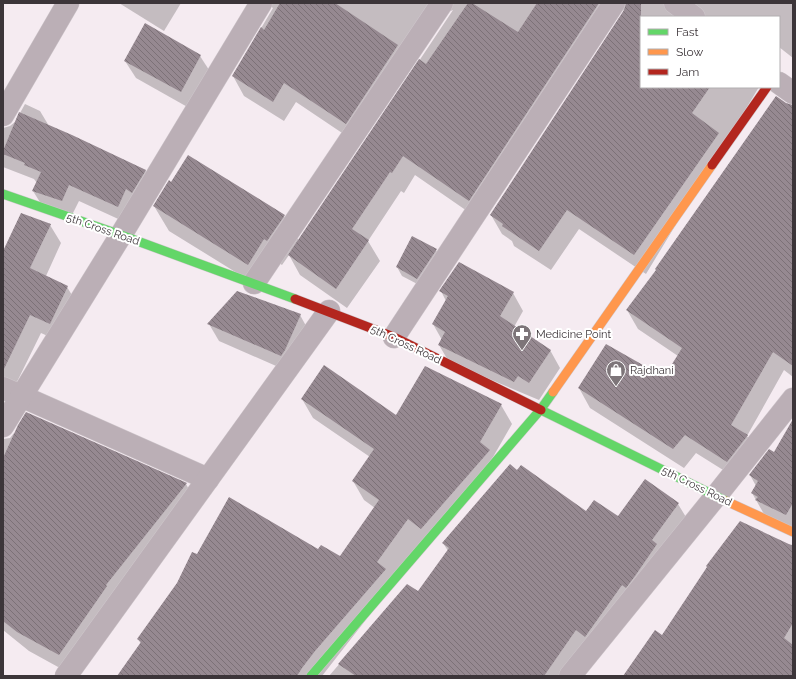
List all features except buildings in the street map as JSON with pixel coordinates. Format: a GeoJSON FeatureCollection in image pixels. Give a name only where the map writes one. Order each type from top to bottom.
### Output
{"type":"FeatureCollection","features":[{"type":"Feature","properties":{"kind":"street"},"geometry":{"type":"LineString","coordinates":[[3,115],[68,3]]}},
{"type":"Feature","properties":{"kind":"street"},"geometry":{"type":"LineString","coordinates":[[3,426],[12,392],[121,235],[261,3]]}},
{"type":"Feature","properties":{"kind":"street"},"geometry":{"type":"LineString","coordinates":[[254,283],[442,3]]}},
{"type":"Feature","properties":{"kind":"street"},"geometry":{"type":"LineString","coordinates":[[394,338],[614,3]]}},
{"type":"Feature","properties":{"kind":"street"},"geometry":{"type":"LineString","coordinates":[[676,3],[693,16]]}},
{"type":"Feature","properties":{"kind":"street"},"geometry":{"type":"LineString","coordinates":[[780,84],[793,93]]}},
{"type":"Feature","properties":{"kind":"street"},"geometry":{"type":"LineString","coordinates":[[311,676],[541,409],[766,88]]}},
{"type":"Feature","properties":{"kind":"street","name":"5th Cross Road"},"geometry":{"type":"LineString","coordinates":[[3,194],[329,310],[394,338],[716,496],[793,532]]}},
{"type":"Feature","properties":{"kind":"street"},"geometry":{"type":"LineString","coordinates":[[66,676],[329,310]]}},
{"type":"Feature","properties":{"kind":"street"},"geometry":{"type":"LineString","coordinates":[[12,392],[208,479]]}},
{"type":"Feature","properties":{"kind":"street"},"geometry":{"type":"LineString","coordinates":[[570,676],[716,496],[793,398]]}},
{"type":"Feature","properties":{"kind":"traffic: fast"},"geometry":{"type":"LineString","coordinates":[[3,194],[121,235],[295,299]]}},
{"type":"Feature","properties":{"kind":"traffic: fast"},"geometry":{"type":"LineString","coordinates":[[311,676],[541,409],[553,392]]}},
{"type":"Feature","properties":{"kind":"traffic: fast"},"geometry":{"type":"LineString","coordinates":[[541,410],[726,501]]}},
{"type":"Feature","properties":{"kind":"traffic: slow"},"geometry":{"type":"LineString","coordinates":[[553,392],[712,165]]}},
{"type":"Feature","properties":{"kind":"traffic: slow"},"geometry":{"type":"LineString","coordinates":[[726,501],[793,532]]}},
{"type":"Feature","properties":{"kind":"traffic: jam"},"geometry":{"type":"LineString","coordinates":[[712,165],[766,88]]}},
{"type":"Feature","properties":{"kind":"traffic: jam"},"geometry":{"type":"LineString","coordinates":[[295,299],[394,337],[541,410]]}},
{"type":"Feature","properties":{"kind":"place","name":"Medicine Point"},"geometry":{"type":"Point","coordinates":[522,351]}},
{"type":"Feature","properties":{"kind":"place","name":"Rajdhani"},"geometry":{"type":"Point","coordinates":[616,387]}}]}
